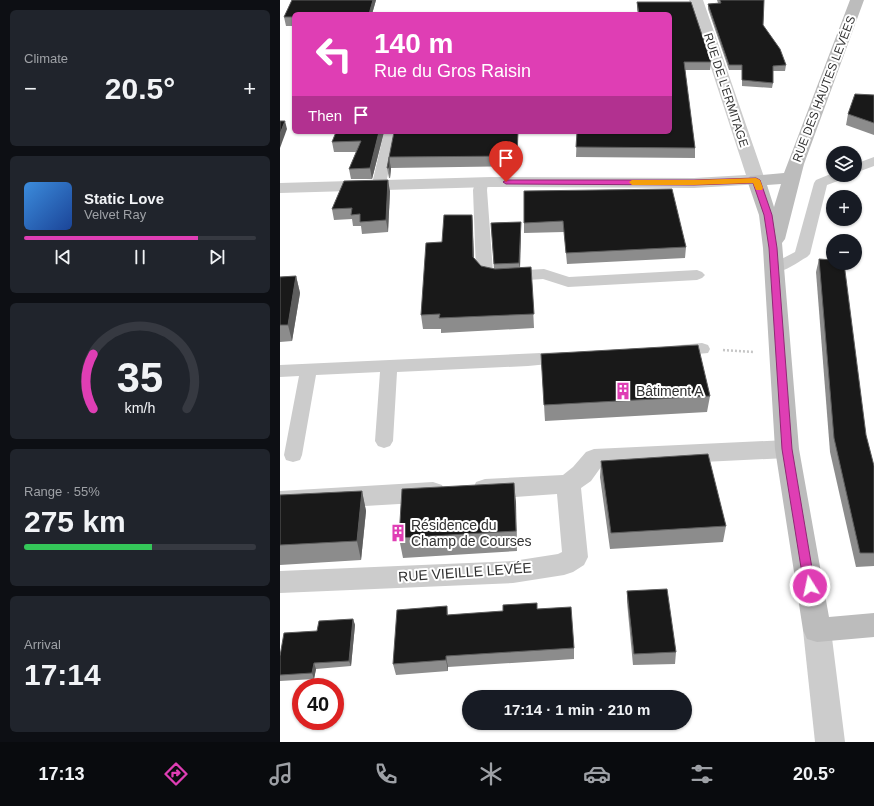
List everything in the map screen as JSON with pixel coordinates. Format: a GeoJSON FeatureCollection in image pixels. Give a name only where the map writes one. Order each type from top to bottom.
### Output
{"type":"FeatureCollection","features":[{"type":"Feature","properties":{"kind":"street","name":"RUE DE L'ERMITAGE"},"geometry":{"type":"LineString","coordinates":[[696,0],[756,180]]}},
{"type":"Feature","properties":{"kind":"street","name":"RUE DES HAUTES LEVÉES"},"geometry":{"type":"LineString","coordinates":[[774,258],[791,178],[857,0]]}},
{"type":"Feature","properties":{"kind":"street","name":"RUE DES HAUTES LEVÉES"},"geometry":{"type":"LineString","coordinates":[[756,180],[791,178]]}},
{"type":"Feature","properties":{"kind":"street"},"geometry":{"type":"LineString","coordinates":[[280,188],[481,182],[694,182],[756,180],[768,215],[774,258],[787,449],[817,630],[830,742]]}},
{"type":"Feature","properties":{"kind":"street"},"geometry":{"type":"LineString","coordinates":[[280,501],[568,484],[582,474],[594,458],[787,449]]}},
{"type":"Feature","properties":{"kind":"street","name":"RUE VIEILLE LEVÉE"},"geometry":{"type":"LineString","coordinates":[[280,582],[513,572],[564,564],[575,557],[568,484]]}},
{"type":"Feature","properties":{"kind":"street"},"geometry":{"type":"LineString","coordinates":[[817,630],[874,625]]}},
{"type":"Feature","properties":{"kind":"lane"},"geometry":{"type":"LineString","coordinates":[[379,184],[390,134]]}},
{"type":"Feature","properties":{"kind":"lane"},"geometry":{"type":"LineString","coordinates":[[862,166],[874,161]]}},
{"type":"Feature","properties":{"kind":"lane"},"geometry":{"type":"LineString","coordinates":[[774,258],[802,254],[822,183],[826,181]]}},
{"type":"Feature","properties":{"kind":"lane"},"geometry":{"type":"LineString","coordinates":[[481,182],[480,190],[484,271],[488,276],[496,277],[544,274],[568,282],[697,275]]}},
{"type":"Feature","properties":{"kind":"lane"},"geometry":{"type":"LineString","coordinates":[[663,351],[702,349]]}},
{"type":"Feature","properties":{"kind":"lane"},"geometry":{"type":"LineString","coordinates":[[280,371],[389,365],[474,364],[576,357]]}},
{"type":"Feature","properties":{"kind":"lane"},"geometry":{"type":"LineString","coordinates":[[384,441],[389,365]]}},
{"type":"Feature","properties":{"kind":"lane"},"geometry":{"type":"LineString","coordinates":[[294,455],[309,370]]}},
{"type":"Feature","properties":{"kind":"path"},"geometry":{"type":"LineString","coordinates":[[702,349],[755,352]]}},
{"type":"Feature","properties":{"kind":"building"},"geometry":{"type":"Polygon","coordinates":[[[292,0],[373,0],[370,12],[292,12],[292,17],[284,17],[292,0]]]}},
{"type":"Feature","properties":{"kind":"building"},"geometry":{"type":"Polygon","coordinates":[[[720,0],[764,0],[763,25],[780,49],[786,65],[773,66],[773,83],[742,80],[742,65],[729,65],[708,4],[721,3],[720,0]]]}},
{"type":"Feature","properties":{"kind":"building"},"geometry":{"type":"Polygon","coordinates":[[[637,2],[691,2],[711,62],[684,62],[695,148],[576,147],[577,134],[672,134],[672,12],[639,12],[637,2]]]}},
{"type":"Feature","properties":{"kind":"building"},"geometry":{"type":"Polygon","coordinates":[[[855,94],[874,95],[874,123],[848,114],[855,94]]]}},
{"type":"Feature","properties":{"kind":"building"},"geometry":{"type":"Polygon","coordinates":[[[280,121],[285,121],[280,134],[280,121]]]}},
{"type":"Feature","properties":{"kind":"building"},"geometry":{"type":"Polygon","coordinates":[[[335,134],[378,134],[370,168],[349,169],[361,141],[332,142],[335,134]]]}},
{"type":"Feature","properties":{"kind":"building"},"geometry":{"type":"Polygon","coordinates":[[[394,134],[518,134],[517,156],[389,157],[394,134]]]}},
{"type":"Feature","properties":{"kind":"building"},"geometry":{"type":"Polygon","coordinates":[[[388,180],[386,220],[360,222],[360,214],[351,215],[352,208],[332,209],[344,181],[388,180]]]}},
{"type":"Feature","properties":{"kind":"building"},"geometry":{"type":"Polygon","coordinates":[[[672,189],[686,247],[566,253],[563,221],[524,223],[524,191],[672,189]]]}},
{"type":"Feature","properties":{"kind":"building"},"geometry":{"type":"Polygon","coordinates":[[[444,215],[472,215],[473,257],[481,266],[495,269],[531,267],[534,314],[439,318],[440,314],[421,315],[426,243],[442,242],[444,215]]]}},
{"type":"Feature","properties":{"kind":"building"},"geometry":{"type":"Polygon","coordinates":[[[521,222],[519,263],[494,264],[491,223],[521,222]]]}},
{"type":"Feature","properties":{"kind":"building"},"geometry":{"type":"Polygon","coordinates":[[[819,259],[826,260],[826,270],[845,270],[866,435],[874,466],[874,553],[860,553],[834,438],[819,259]]]}},
{"type":"Feature","properties":{"kind":"building"},"geometry":{"type":"Polygon","coordinates":[[[296,276],[288,325],[280,325],[280,277],[296,276]]]}},
{"type":"Feature","properties":{"kind":"building","name":"Bâtiment A"},"geometry":{"type":"Polygon","coordinates":[[[698,345],[710,396],[544,405],[541,354],[698,345]]]}},
{"type":"Feature","properties":{"kind":"building"},"geometry":{"type":"Polygon","coordinates":[[[708,454],[726,526],[611,533],[601,461],[708,454]]]}},
{"type":"Feature","properties":{"kind":"building"},"geometry":{"type":"Polygon","coordinates":[[[514,483],[516,531],[399,538],[402,489],[514,483]]]}},
{"type":"Feature","properties":{"kind":"building"},"geometry":{"type":"Polygon","coordinates":[[[362,491],[357,541],[280,545],[280,495],[362,491]]]}},
{"type":"Feature","properties":{"kind":"building"},"geometry":{"type":"Polygon","coordinates":[[[667,589],[676,652],[634,654],[627,591],[667,589]]]}},
{"type":"Feature","properties":{"kind":"building"},"geometry":{"type":"Polygon","coordinates":[[[537,603],[537,609],[571,607],[574,648],[446,656],[446,660],[393,664],[397,610],[447,606],[447,615],[503,611],[503,605],[537,603]]]}},
{"type":"Feature","properties":{"kind":"building"},"geometry":{"type":"Polygon","coordinates":[[[353,619],[349,661],[314,663],[312,673],[280,675],[280,656],[284,633],[317,631],[319,621],[353,619]]]}},
{"type":"Feature","properties":{"kind":"slow traffic"},"geometry":{"type":"LineString","coordinates":[[632,182],[756,180],[759,188]]}},
{"type":"Feature","properties":{"kind":"place","name":"Bâtiment A"},"geometry":{"type":"Point","coordinates":[623,391]}},
{"type":"Feature","properties":{"kind":"place","name":"Résidence du Champ de Courses"},"geometry":{"type":"Point","coordinates":[398,533]}},
{"type":"Feature","properties":{"kind":"route"},"geometry":{"type":"LineString","coordinates":[[506,182],[694,182],[756,180],[768,215],[773,248],[787,449],[802,548],[810,586]]}}]}
